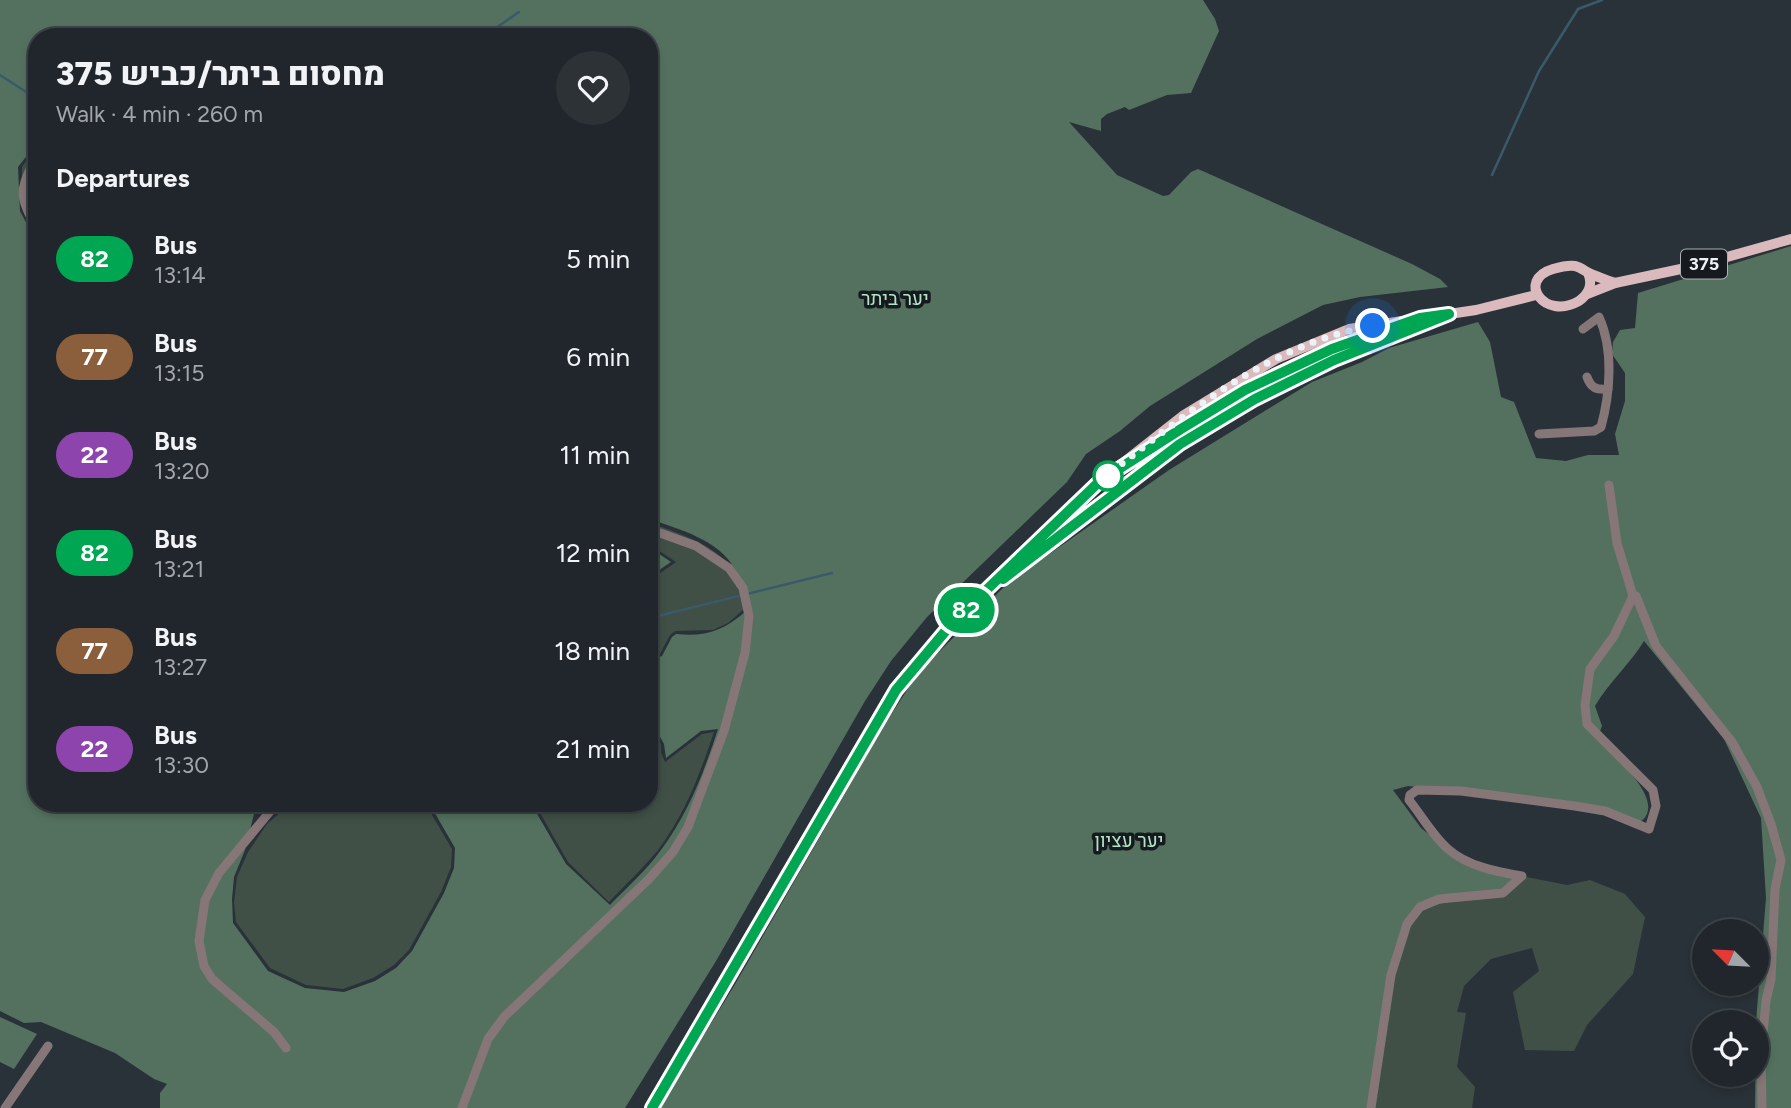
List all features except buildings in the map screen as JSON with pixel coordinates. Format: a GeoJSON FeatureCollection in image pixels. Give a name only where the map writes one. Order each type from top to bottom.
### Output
{"type":"FeatureCollection","features":[{"type":"Feature","properties":{"kind":"main road","name":"375"},"geometry":{"type":"LineString","coordinates":[[1536,295],[1547,305],[1577,302],[1587,294],[1615,283],[1695,266],[1791,239]]}},
{"type":"Feature","properties":{"kind":"main road"},"geometry":{"type":"LineString","coordinates":[[652,1108],[896,690],[947,629],[1100,481],[1245,390],[1332,349],[1420,318],[1476,310],[1536,295],[1537,281],[1546,271],[1575,266],[1615,283]]}},
{"type":"Feature","properties":{"kind":"main road"},"geometry":{"type":"LineString","coordinates":[[1587,294],[1591,286],[1588,273]]}},
{"type":"Feature","properties":{"kind":"main road"},"geometry":{"type":"LineString","coordinates":[[981,596],[1180,444],[1255,399],[1334,360],[1449,314]]}},
{"type":"Feature","properties":{"kind":"street"},"geometry":{"type":"LineString","coordinates":[[28,172],[22,183],[28,212]]}},
{"type":"Feature","properties":{"kind":"street"},"geometry":{"type":"LineString","coordinates":[[1539,434],[1594,431],[1601,427],[1608,389],[1605,330],[1599,317],[1583,329]]}},
{"type":"Feature","properties":{"kind":"street"},"geometry":{"type":"LineString","coordinates":[[1587,377],[1590,385],[1597,390],[1608,389]]}},
{"type":"Feature","properties":{"kind":"street"},"geometry":{"type":"LineString","coordinates":[[1609,485],[1617,544],[1633,596],[1636,596],[1656,646],[1732,742],[1756,787],[1781,859],[1775,889],[1771,979],[1761,1055],[1762,1108]]}},
{"type":"Feature","properties":{"kind":"street"},"geometry":{"type":"LineString","coordinates":[[462,1108],[488,1039],[505,1017],[649,879],[673,852],[688,827],[724,731],[745,653],[749,615],[743,588],[729,568],[696,546],[658,532]]}},
{"type":"Feature","properties":{"kind":"street"},"geometry":{"type":"LineString","coordinates":[[1371,1108],[1391,975],[1407,924],[1420,906],[1440,899],[1503,894],[1522,876],[1495,871],[1470,862],[1448,849],[1409,800],[1410,795],[1417,790],[1461,791],[1576,806],[1605,811],[1649,829],[1656,806],[1653,790],[1587,724],[1585,715],[1590,669],[1614,636],[1633,596]]}},
{"type":"Feature","properties":{"kind":"street"},"geometry":{"type":"LineString","coordinates":[[270,812],[219,873],[205,900],[198,941],[202,958],[212,979],[274,1032],[286,1048]]}},
{"type":"Feature","properties":{"kind":"street"},"geometry":{"type":"LineString","coordinates":[[1781,859],[1791,863]]}},
{"type":"Feature","properties":{"kind":"street"},"geometry":{"type":"LineString","coordinates":[[5,1108],[48,1046]]}},
{"type":"Feature","properties":{"kind":"green space","name":"יער ביתר"},"geometry":{"type":"Polygon","coordinates":[[[0,0],[1203,0],[1219,31],[1191,93],[1167,95],[1129,110],[1125,107],[1107,114],[1101,119],[1101,131],[1069,122],[1117,175],[1163,196],[1169,195],[1191,172],[1198,169],[1412,264],[1440,279],[1448,287],[1360,297],[1323,305],[1257,339],[1150,406],[1086,454],[1067,482],[927,617],[891,661],[865,701],[716,961],[625,1108],[160,1108],[160,1093],[167,1084],[154,1079],[115,1053],[41,1022],[24,1023],[0,1011],[0,0]]]}},
{"type":"Feature","properties":{"kind":"green space"},"geometry":{"type":"Polygon","coordinates":[[[28,158],[28,195],[22,179],[22,167],[28,158]]]}},
{"type":"Feature","properties":{"kind":"green space","name":"יער עציון"},"geometry":{"type":"Polygon","coordinates":[[[1791,246],[1791,1108],[1755,1108],[1755,1087],[1769,1087],[1769,1010],[1757,1010],[1758,996],[1769,996],[1769,919],[1764,919],[1766,898],[1761,818],[1724,739],[1644,641],[1595,706],[1602,726],[1597,739],[1627,769],[1645,794],[1648,806],[1646,817],[1635,825],[1584,807],[1408,786],[1393,790],[1421,828],[1455,855],[1522,876],[1503,893],[1421,907],[1407,924],[1391,975],[1371,1108],[659,1108],[734,986],[909,687],[930,661],[1008,583],[1169,470],[1312,382],[1389,348],[1478,322],[1490,342],[1501,397],[1514,402],[1536,458],[1566,461],[1588,455],[1619,455],[1615,434],[1625,401],[1625,373],[1612,354],[1613,342],[1620,330],[1635,328],[1638,293],[1791,246]]]}},
{"type":"Feature","properties":{"kind":"green space"},"geometry":{"type":"Polygon","coordinates":[[[658,526],[690,538],[726,562],[742,587],[744,609],[728,623],[713,630],[675,631],[658,655],[658,575],[676,562],[658,550],[658,526]]]}},
{"type":"Feature","properties":{"kind":"green space"},"geometry":{"type":"Polygon","coordinates":[[[658,553],[671,562],[658,571],[658,553]]]}},
{"type":"Feature","properties":{"kind":"green space"},"geometry":{"type":"Polygon","coordinates":[[[714,732],[691,793],[668,836],[609,902],[568,862],[540,812],[658,812],[658,739],[665,762],[702,734],[714,732]]]}},
{"type":"Feature","properties":{"kind":"green space"},"geometry":{"type":"Polygon","coordinates":[[[281,812],[430,812],[452,849],[451,867],[441,892],[409,950],[394,965],[373,978],[343,989],[306,985],[270,968],[236,922],[234,903],[237,877],[248,852],[267,824],[281,812]]]}},
{"type":"Feature","properties":{"kind":"green space"},"geometry":{"type":"Polygon","coordinates":[[[1522,876],[1567,885],[1590,880],[1625,894],[1645,917],[1633,974],[1587,1025],[1574,1051],[1525,1050],[1513,992],[1539,971],[1532,948],[1491,959],[1464,986],[1457,1012],[1466,1013],[1457,1067],[1475,1087],[1472,1108],[1371,1108],[1391,975],[1407,924],[1420,907],[1522,876]]]}},
{"type":"Feature","properties":{"kind":"green space"},"geometry":{"type":"Polygon","coordinates":[[[0,1017],[37,1034],[14,1069],[0,1062],[0,1017]]]}},
{"type":"Feature","properties":{"kind":"waterway"},"geometry":{"type":"LineString","coordinates":[[1492,175],[1539,71],[1578,9],[1602,0]]}},
{"type":"Feature","properties":{"kind":"waterway"},"geometry":{"type":"LineString","coordinates":[[496,28],[519,12]]}},
{"type":"Feature","properties":{"kind":"waterway"},"geometry":{"type":"LineString","coordinates":[[0,75],[28,93]]}},
{"type":"Feature","properties":{"kind":"waterway"},"geometry":{"type":"LineString","coordinates":[[658,616],[832,573]]}},
{"type":"Feature","properties":{"kind":"bus line","name":"82"},"geometry":{"type":"LineString","coordinates":[[652,1108],[896,690],[954,621],[1100,481],[1181,429],[1245,390],[1332,349],[1420,318],[1449,314],[1334,360],[1255,399],[1180,444],[1003,579]]}},
{"type":"Feature","properties":{"kind":"route"},"geometry":{"type":"LineString","coordinates":[[1108,476],[1100,481],[1184,415],[1276,359],[1349,330],[1373,326]]}}]}
